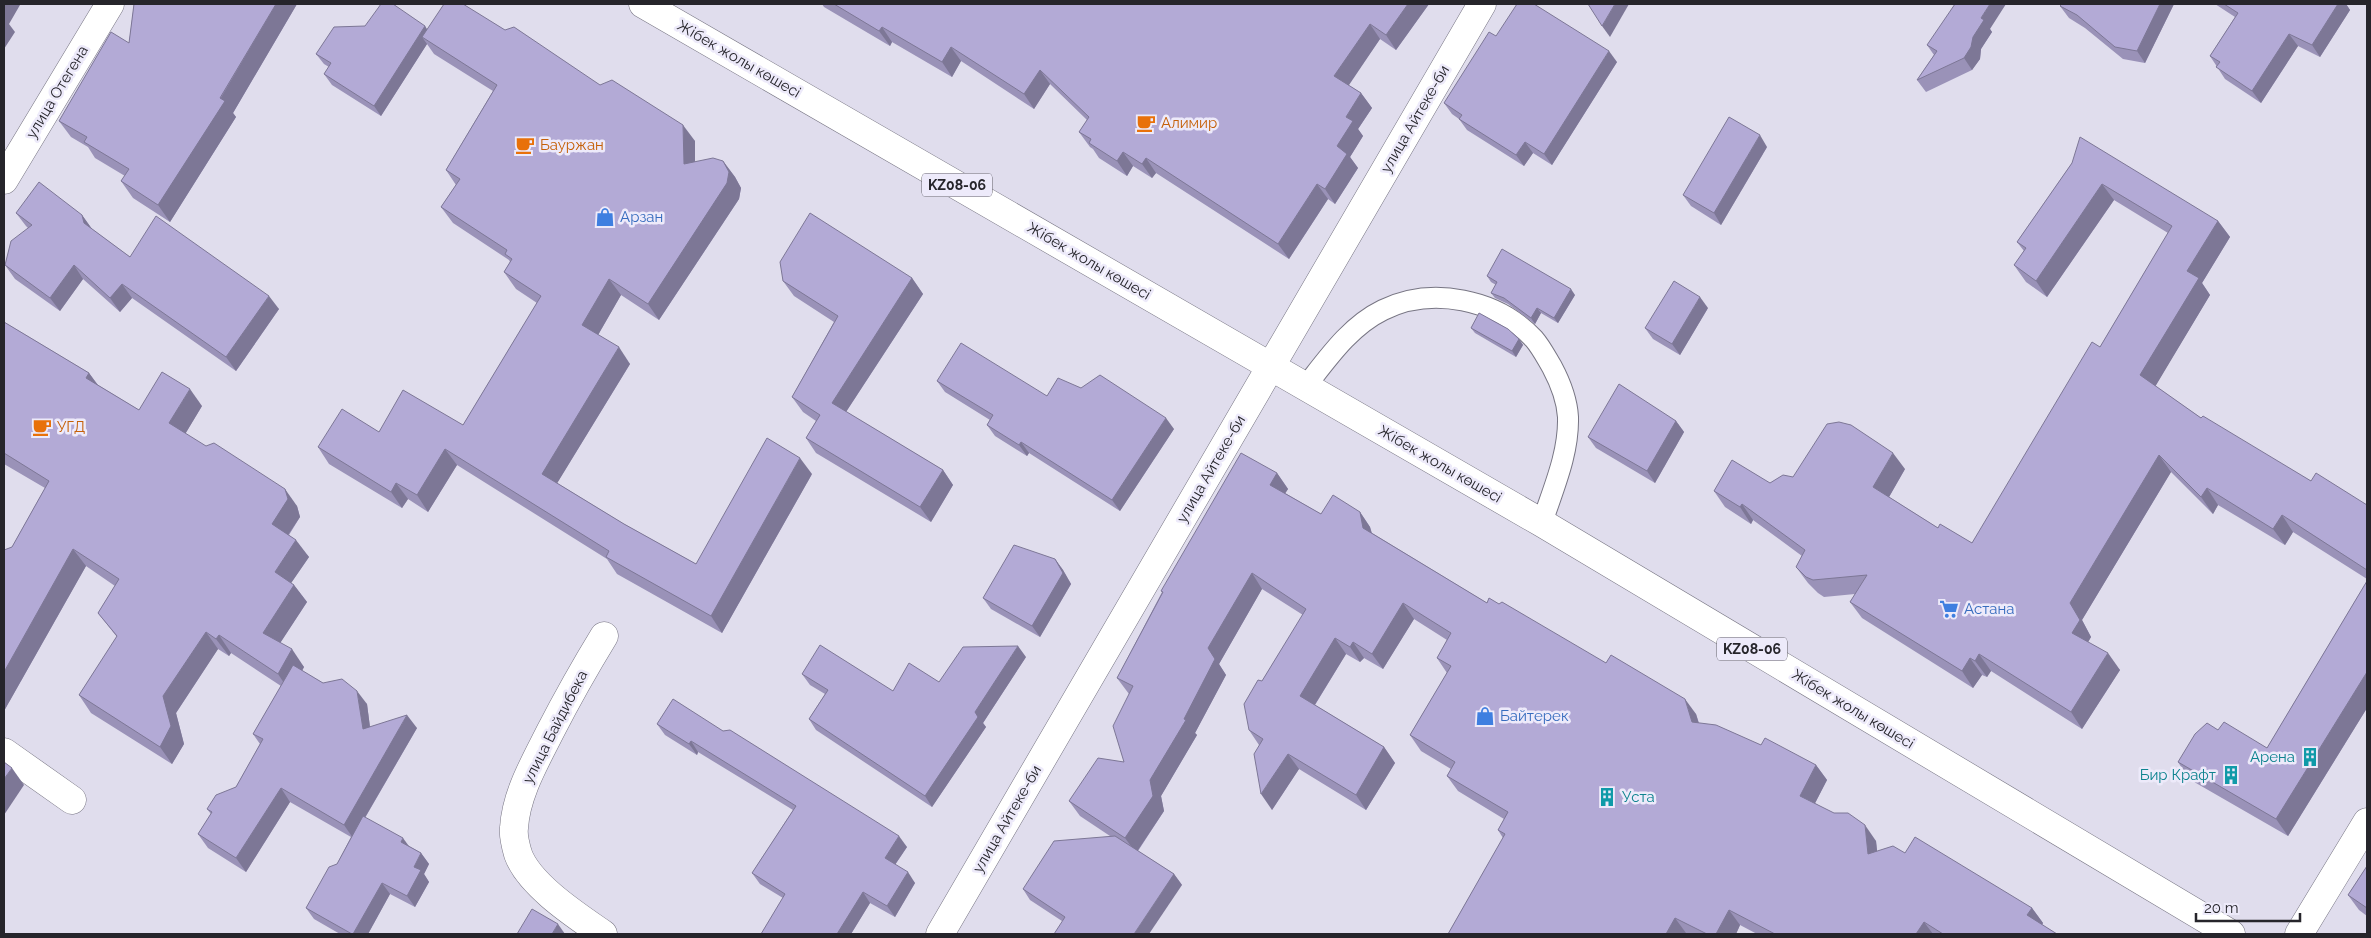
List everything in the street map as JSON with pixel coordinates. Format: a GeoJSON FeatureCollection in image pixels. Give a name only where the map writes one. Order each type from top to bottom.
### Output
{"type":"FeatureCollection","features":[{"type":"Feature","properties":{"kind":"main road","name":"улица Отегена"},"geometry":{"type":"LineString","coordinates":[[4,180],[110,4]]}},
{"type":"Feature","properties":{"kind":"main road","name":"Жібек жолы көшесі"},"geometry":{"type":"LineString","coordinates":[[643,4],[1542,523],[2231,934]]}},
{"type":"Feature","properties":{"kind":"main road","name":"улица Айтеке-би"},"geometry":{"type":"LineString","coordinates":[[940,934],[1482,4]]}},
{"type":"Feature","properties":{"kind":"main road","name":"улица Байдибека"},"geometry":{"type":"LineString","coordinates":[[603,934],[559,903],[529,873],[518,855],[514,830],[518,804],[532,768],[578,678],[604,636]]}},
{"type":"Feature","properties":{"kind":"main road"},"geometry":{"type":"LineString","coordinates":[[4,752],[72,800]]}},
{"type":"Feature","properties":{"kind":"main road"},"geometry":{"type":"LineString","coordinates":[[2299,934],[2367,822]]}},
{"type":"Feature","properties":{"kind":"lane"},"geometry":{"type":"LineString","coordinates":[[1306,386],[1354,329],[1384,309],[1418,299],[1453,298],[1496,310],[1518,324],[1542,350],[1560,381],[1568,416],[1566,451],[1542,523]]}},
{"type":"Feature","properties":{"kind":"building"},"geometry":{"type":"Polygon","coordinates":[[[134,4],[276,4],[220,98],[225,101],[158,205],[121,181],[129,169],[84,142],[87,137],[59,121],[111,32],[129,43],[134,4]]]}},
{"type":"Feature","properties":{"kind":"building"},"geometry":{"type":"Polygon","coordinates":[[[381,4],[393,4],[425,26],[374,106],[324,74],[331,63],[316,54],[334,27],[365,26],[381,4]]]}},
{"type":"Feature","properties":{"kind":"building"},"geometry":{"type":"Polygon","coordinates":[[[444,4],[463,4],[505,30],[514,27],[600,85],[612,80],[683,125],[684,164],[713,158],[723,161],[729,172],[727,183],[648,304],[609,279],[582,325],[619,347],[542,474],[624,524],[696,564],[767,438],[800,458],[711,616],[606,557],[609,551],[445,449],[417,495],[396,483],[391,492],[318,447],[342,409],[379,432],[403,390],[463,425],[541,296],[504,272],[512,259],[505,254],[507,250],[441,207],[460,179],[446,170],[497,85],[422,37],[444,4]]]}},
{"type":"Feature","properties":{"kind":"building"},"geometry":{"type":"Polygon","coordinates":[[[834,4],[1408,4],[1386,35],[1370,24],[1334,76],[1361,93],[1346,117],[1353,121],[1337,146],[1347,154],[1325,189],[1317,184],[1278,244],[1146,158],[1142,164],[1123,152],[1117,161],[1089,143],[1091,139],[1079,132],[1089,117],[1040,70],[1024,94],[951,47],[942,62],[882,27],[879,31],[834,4]]]}},
{"type":"Feature","properties":{"kind":"building"},"geometry":{"type":"Polygon","coordinates":[[[1517,4],[1534,4],[1609,51],[1544,154],[1525,142],[1516,155],[1459,119],[1462,115],[1444,103],[1489,32],[1496,36],[1517,4]]]}},
{"type":"Feature","properties":{"kind":"building"},"geometry":{"type":"Polygon","coordinates":[[[1588,4],[1615,4],[1602,26],[1588,4]]]}},
{"type":"Feature","properties":{"kind":"building"},"geometry":{"type":"Polygon","coordinates":[[[1955,4],[1990,4],[1981,18],[1984,20],[1973,37],[1971,47],[1964,58],[1917,80],[1937,51],[1927,45],[1955,4]]]}},
{"type":"Feature","properties":{"kind":"building"},"geometry":{"type":"Polygon","coordinates":[[[2062,4],[2160,4],[2137,51],[2115,47],[2077,15],[2060,6],[2062,4]]]}},
{"type":"Feature","properties":{"kind":"building"},"geometry":{"type":"Polygon","coordinates":[[[2224,4],[2338,4],[2312,45],[2289,34],[2252,91],[2216,67],[2220,62],[2210,56],[2238,13],[2224,4]]]}},
{"type":"Feature","properties":{"kind":"building"},"geometry":{"type":"Polygon","coordinates":[[[1729,117],[1760,135],[1714,213],[1683,195],[1729,117]]]}},
{"type":"Feature","properties":{"kind":"building"},"geometry":{"type":"Polygon","coordinates":[[[2080,137],[2218,221],[2187,271],[2199,278],[2140,375],[2201,418],[2203,416],[2311,481],[2316,473],[2367,505],[2367,570],[2282,515],[2273,529],[2207,488],[2201,497],[2159,455],[2070,603],[2080,620],[2072,633],[2108,653],[2071,712],[1979,654],[1975,661],[1970,658],[1962,671],[1850,602],[1867,575],[1813,580],[1806,577],[1796,567],[1805,550],[1742,504],[1740,507],[1714,491],[1732,460],[1770,483],[1783,475],[1793,477],[1827,424],[1839,422],[1851,425],[1893,453],[1873,487],[1938,528],[1940,524],[1972,543],[2092,342],[2100,347],[2172,226],[2102,184],[2036,281],[2014,265],[2026,248],[2017,242],[2072,163],[2080,137]]]}},
{"type":"Feature","properties":{"kind":"building"},"geometry":{"type":"Polygon","coordinates":[[[39,182],[82,215],[84,223],[130,257],[156,216],[269,296],[226,357],[122,284],[110,298],[74,265],[50,298],[5,265],[11,241],[32,225],[16,213],[39,182]]]}},
{"type":"Feature","properties":{"kind":"building"},"geometry":{"type":"Polygon","coordinates":[[[810,213],[912,278],[832,403],[943,470],[920,507],[806,438],[820,415],[792,397],[838,316],[783,281],[780,262],[810,213]]]}},
{"type":"Feature","properties":{"kind":"building"},"geometry":{"type":"Polygon","coordinates":[[[1502,249],[1571,289],[1554,318],[1537,308],[1531,318],[1504,298],[1491,293],[1497,282],[1487,276],[1502,249]]]}},
{"type":"Feature","properties":{"kind":"building"},"geometry":{"type":"Polygon","coordinates":[[[1674,281],[1700,297],[1672,344],[1645,328],[1674,281]]]}},
{"type":"Feature","properties":{"kind":"building"},"geometry":{"type":"Polygon","coordinates":[[[1479,313],[1508,329],[1519,339],[1512,351],[1471,328],[1479,313]]]}},
{"type":"Feature","properties":{"kind":"building"},"geometry":{"type":"Polygon","coordinates":[[[4,322],[89,373],[86,378],[139,410],[162,372],[190,389],[169,423],[206,446],[214,443],[285,489],[288,499],[272,524],[296,540],[275,572],[294,585],[263,633],[292,649],[278,674],[219,635],[216,639],[206,632],[163,696],[171,726],[160,747],[79,695],[117,636],[98,613],[119,579],[73,549],[4,672],[4,550],[12,547],[49,481],[4,453],[4,322]]]}},
{"type":"Feature","properties":{"kind":"building"},"geometry":{"type":"Polygon","coordinates":[[[961,343],[1047,396],[1058,378],[1081,388],[1100,375],[1166,418],[1112,500],[1021,442],[1019,445],[987,425],[993,415],[937,381],[961,343]]]}},
{"type":"Feature","properties":{"kind":"building"},"geometry":{"type":"Polygon","coordinates":[[[1619,384],[1676,421],[1647,471],[1588,437],[1619,384]]]}},
{"type":"Feature","properties":{"kind":"building"},"geometry":{"type":"Polygon","coordinates":[[[1241,453],[1277,473],[1270,485],[1321,514],[1333,495],[1360,512],[1363,528],[1487,603],[1489,598],[1499,604],[1502,602],[1606,663],[1611,655],[1685,699],[1692,722],[1716,725],[1761,745],[1765,738],[1816,765],[1800,796],[1834,813],[1848,813],[1865,825],[1868,854],[1893,846],[1905,853],[1915,837],[2032,908],[2027,915],[2057,934],[1943,934],[1924,922],[1916,934],[1775,934],[1729,910],[1716,934],[1707,934],[1675,918],[1666,934],[1448,934],[1505,834],[1498,830],[1508,812],[1447,776],[1455,762],[1410,735],[1451,666],[1437,658],[1451,633],[1403,603],[1372,654],[1353,642],[1350,647],[1335,638],[1300,696],[1384,747],[1356,795],[1288,754],[1261,794],[1254,754],[1263,739],[1249,730],[1244,704],[1258,680],[1262,681],[1306,609],[1252,573],[1208,648],[1215,659],[1184,719],[1186,720],[1150,780],[1153,796],[1125,838],[1069,801],[1098,758],[1124,762],[1113,726],[1133,686],[1117,678],[1163,592],[1161,591],[1241,453]]]}},
{"type":"Feature","properties":{"kind":"building"},"geometry":{"type":"Polygon","coordinates":[[[1014,545],[1055,559],[1063,573],[1032,626],[983,598],[1014,545]]]}},
{"type":"Feature","properties":{"kind":"building"},"geometry":{"type":"Polygon","coordinates":[[[2367,581],[2367,672],[2276,819],[2178,762],[2195,734],[2207,723],[2218,730],[2224,722],[2267,748],[2367,581]]]}},
{"type":"Feature","properties":{"kind":"building"},"geometry":{"type":"Polygon","coordinates":[[[820,645],[893,691],[909,663],[939,682],[963,647],[1018,646],[975,712],[978,717],[925,796],[809,719],[828,690],[802,674],[820,645]]]}},
{"type":"Feature","properties":{"kind":"building"},"geometry":{"type":"Polygon","coordinates":[[[293,665],[323,683],[342,679],[357,691],[363,729],[407,715],[344,825],[281,788],[236,858],[198,834],[212,812],[207,809],[216,795],[236,787],[263,739],[253,734],[293,665]]]}},
{"type":"Feature","properties":{"kind":"building"},"geometry":{"type":"Polygon","coordinates":[[[673,699],[723,731],[730,730],[899,836],[885,858],[908,872],[887,906],[863,892],[837,934],[761,934],[785,894],[752,873],[796,806],[691,741],[689,744],[657,724],[673,699]]]}},
{"type":"Feature","properties":{"kind":"building"},"geometry":{"type":"Polygon","coordinates":[[[4,762],[12,768],[4,779],[4,762]]]}},
{"type":"Feature","properties":{"kind":"building"},"geometry":{"type":"Polygon","coordinates":[[[363,816],[403,838],[401,842],[421,853],[414,867],[421,870],[407,896],[382,883],[352,934],[306,908],[329,867],[337,864],[363,816]]]}},
{"type":"Feature","properties":{"kind":"building"},"geometry":{"type":"Polygon","coordinates":[[[1115,836],[1174,874],[1134,934],[1054,934],[1065,917],[1023,889],[1054,841],[1115,836]]]}},
{"type":"Feature","properties":{"kind":"building"},"geometry":{"type":"Polygon","coordinates":[[[2367,866],[2367,908],[2348,895],[2367,866]]]}},
{"type":"Feature","properties":{"kind":"building"},"geometry":{"type":"Polygon","coordinates":[[[532,909],[558,924],[552,934],[517,934],[532,909]]]}},
{"type":"Feature","properties":{"kind":"place","name":"Алимир"},"geometry":{"type":"Point","coordinates":[1146,123]}},
{"type":"Feature","properties":{"kind":"place","name":"Бауржан"},"geometry":{"type":"Point","coordinates":[525,145]}},
{"type":"Feature","properties":{"kind":"place","name":"Арзан"},"geometry":{"type":"Point","coordinates":[605,217]}},
{"type":"Feature","properties":{"kind":"place","name":"УГД"},"geometry":{"type":"Point","coordinates":[42,427]}},
{"type":"Feature","properties":{"kind":"place","name":"Астана"},"geometry":{"type":"Point","coordinates":[1949,609]}},
{"type":"Feature","properties":{"kind":"place","name":"Байтерек"},"geometry":{"type":"Point","coordinates":[1485,716]}},
{"type":"Feature","properties":{"kind":"place","name":"Арена"},"geometry":{"type":"Point","coordinates":[2310,757]}},
{"type":"Feature","properties":{"kind":"place","name":"Бир Крафт"},"geometry":{"type":"Point","coordinates":[2231,775]}},
{"type":"Feature","properties":{"kind":"place","name":"Уста"},"geometry":{"type":"Point","coordinates":[1607,797]}}]}
